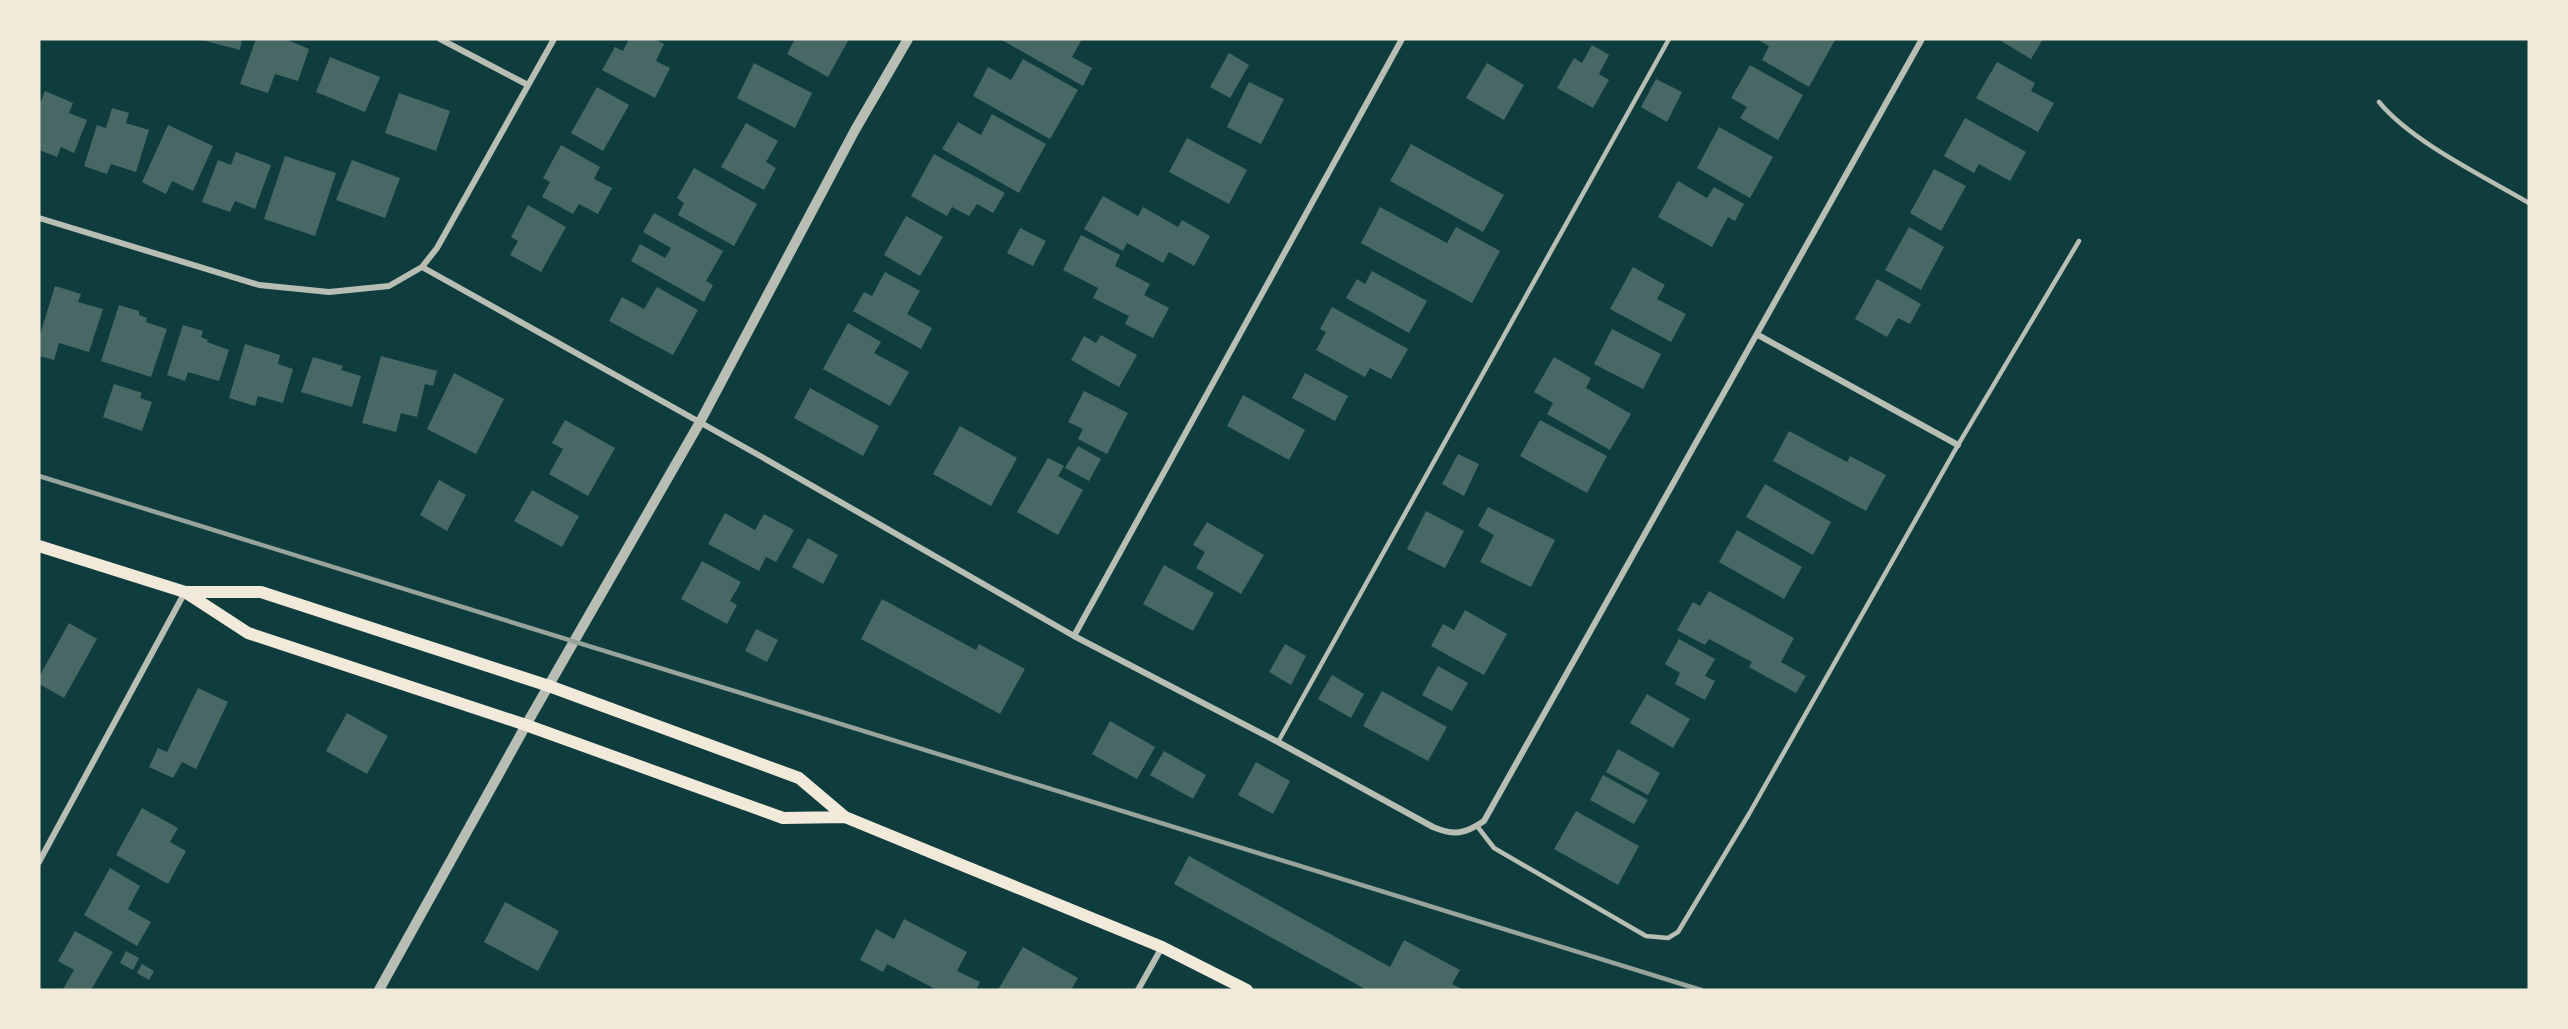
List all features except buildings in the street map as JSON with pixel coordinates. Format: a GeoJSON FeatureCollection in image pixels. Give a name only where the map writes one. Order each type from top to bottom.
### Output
{"type":"FeatureCollection","features":[{"type":"Feature","properties":{"kind":"main road"},"geometry":{"type":"LineString","coordinates":[[39,546],[185,592],[248,633],[526,725],[783,818],[845,817]]}},
{"type":"Feature","properties":{"kind":"main road"},"geometry":{"type":"LineString","coordinates":[[185,592],[261,592],[549,686],[799,778],[845,817],[1162,946],[1247,990]]}},
{"type":"Feature","properties":{"kind":"street"},"geometry":{"type":"LineString","coordinates":[[440,39],[528,84]]}},
{"type":"Feature","properties":{"kind":"street"},"geometry":{"type":"LineString","coordinates":[[39,218],[259,285],[329,292],[389,286],[422,267],[437,248],[554,39]]}},
{"type":"Feature","properties":{"kind":"street"},"geometry":{"type":"LineString","coordinates":[[379,990],[526,725],[700,422],[855,130],[908,39]]}},
{"type":"Feature","properties":{"kind":"street"},"geometry":{"type":"LineString","coordinates":[[1074,636],[1402,39]]}},
{"type":"Feature","properties":{"kind":"street"},"geometry":{"type":"LineString","coordinates":[[422,267],[700,422],[1074,636],[1446,833],[1466,833],[1484,821],[1520,753],[1758,334],[1922,39]]}},
{"type":"Feature","properties":{"kind":"street"},"geometry":{"type":"LineString","coordinates":[[1758,334],[1958,445]]}},
{"type":"Feature","properties":{"kind":"street"},"geometry":{"type":"LineString","coordinates":[[39,862],[185,592]]}},
{"type":"Feature","properties":{"kind":"street"},"geometry":{"type":"LineString","coordinates":[[1138,990],[1162,946]]}},
{"type":"Feature","properties":{"kind":"lane"},"geometry":{"type":"LineString","coordinates":[[1278,742],[1670,39]]}},
{"type":"Feature","properties":{"kind":"lane"},"geometry":{"type":"LineString","coordinates":[[2379,102],[2389,115],[2410,132],[2529,203]]}},
{"type":"Feature","properties":{"kind":"lane"},"geometry":{"type":"LineString","coordinates":[[1477,826],[1494,848],[1646,936],[1668,938],[1678,932],[1749,814],[1958,445],[2079,241]]}},
{"type":"Feature","properties":{"kind":"railway"},"geometry":{"type":"LineString","coordinates":[[39,476],[1701,990]]}}]}
